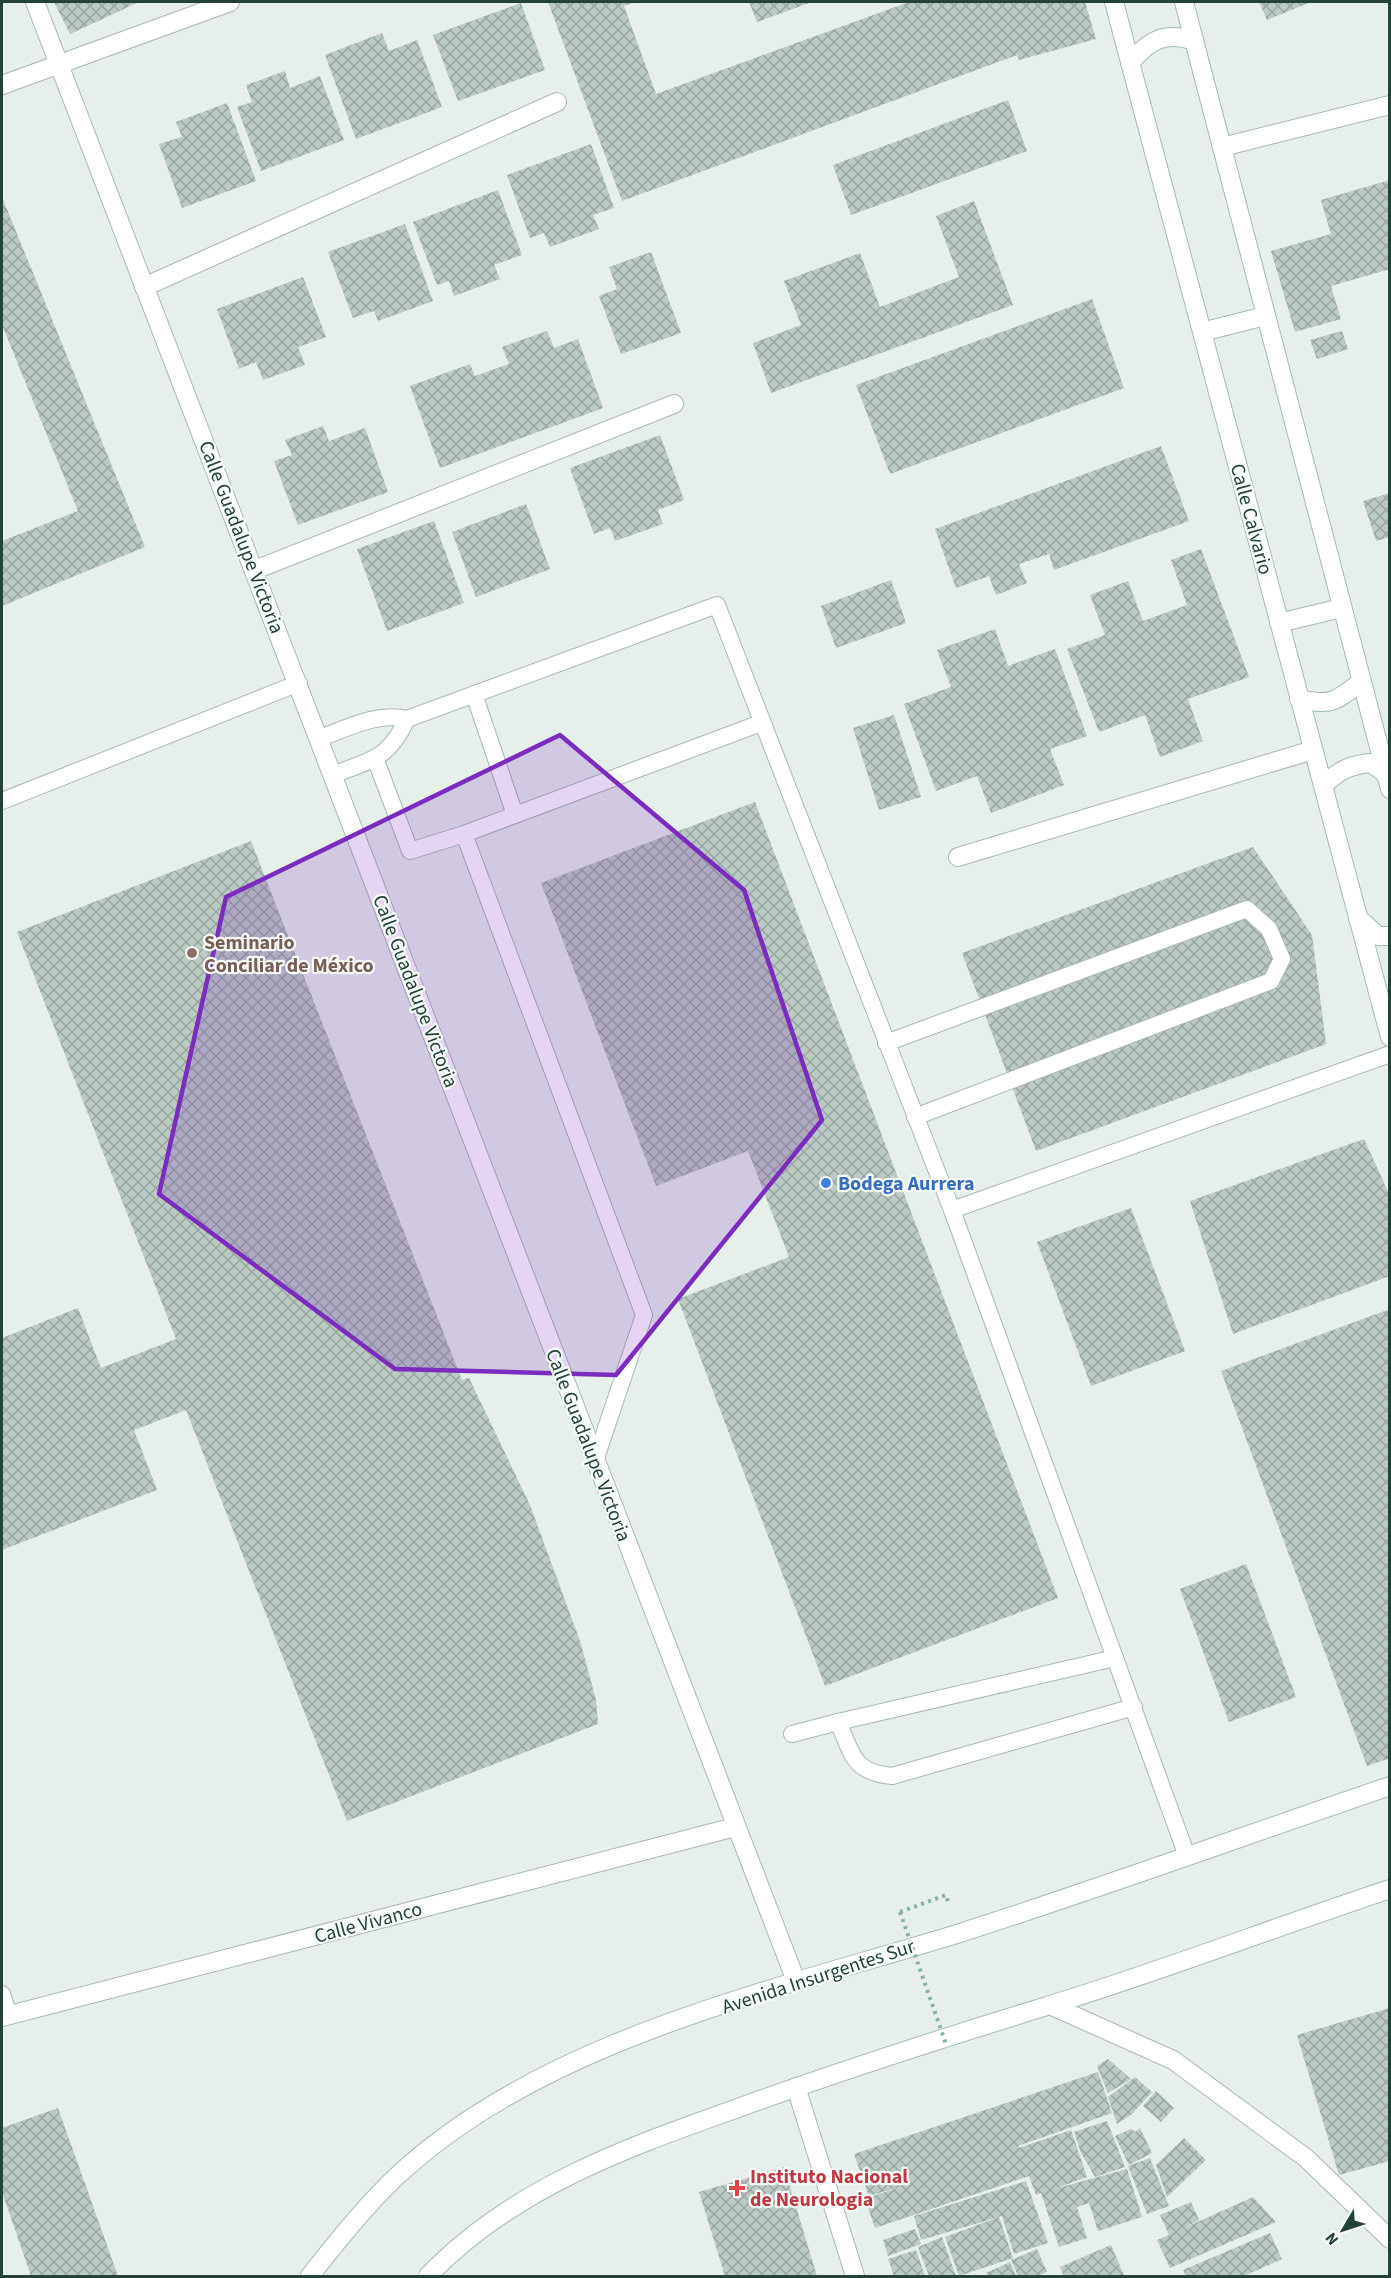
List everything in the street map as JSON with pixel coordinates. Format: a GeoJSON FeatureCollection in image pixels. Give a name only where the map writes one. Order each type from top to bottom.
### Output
{"type":"FeatureCollection","features":[{"type":"Feature","properties":{"kind":"street","name":"Calle Guadalupe Victoria"},"geometry":{"type":"LineString","coordinates":[[35,2],[299,682],[735,1827],[796,1980]]}},
{"type":"Feature","properties":{"kind":"street"},"geometry":{"type":"LineString","coordinates":[[2,85],[230,2]]}},
{"type":"Feature","properties":{"kind":"street","name":"Calle Calvario"},"geometry":{"type":"LineString","coordinates":[[1114,2],[1299,699],[1324,785],[1389,1037]]}},
{"type":"Feature","properties":{"kind":"street"},"geometry":{"type":"LineString","coordinates":[[1184,2],[1388,782]]}},
{"type":"Feature","properties":{"kind":"street"},"geometry":{"type":"LineString","coordinates":[[1130,63],[1144,45],[1162,38],[1176,34],[1194,41]]}},
{"type":"Feature","properties":{"kind":"street"},"geometry":{"type":"LineString","coordinates":[[144,287],[557,102]]}},
{"type":"Feature","properties":{"kind":"street"},"geometry":{"type":"LineString","coordinates":[[1222,147],[1389,105]]}},
{"type":"Feature","properties":{"kind":"street"},"geometry":{"type":"LineString","coordinates":[[1202,332],[1265,316]]}},
{"type":"Feature","properties":{"kind":"street"},"geometry":{"type":"LineString","coordinates":[[255,570],[674,404]]}},
{"type":"Feature","properties":{"kind":"street"},"geometry":{"type":"LineString","coordinates":[[1279,623],[1341,608]]}},
{"type":"Feature","properties":{"kind":"street"},"geometry":{"type":"LineString","coordinates":[[1299,699],[1323,704],[1344,695],[1361,682]]}},
{"type":"Feature","properties":{"kind":"street"},"geometry":{"type":"LineString","coordinates":[[958,857],[1313,750]]}},
{"type":"Feature","properties":{"kind":"street"},"geometry":{"type":"LineString","coordinates":[[1324,785],[1338,771],[1354,765],[1371,763],[1388,782]]}},
{"type":"Feature","properties":{"kind":"street"},"geometry":{"type":"LineString","coordinates":[[1358,918],[1378,936],[1389,936]]}},
{"type":"Feature","properties":{"kind":"street","name":"Avenida Insurgentes Sur"},"geometry":{"type":"LineString","coordinates":[[310,2277],[345,2231],[397,2176],[441,2140],[502,2099],[553,2072],[635,2037],[796,1980],[960,1933],[1389,1786]]}},
{"type":"Feature","properties":{"kind":"street","name":"Calle Vivanco"},"geometry":{"type":"LineString","coordinates":[[5,2016],[735,1827]]}},
{"type":"Feature","properties":{"kind":"street"},"geometry":{"type":"LineString","coordinates":[[428,2277],[484,2226],[544,2186],[610,2155],[796,2087],[1050,2005],[1389,1889]]}},
{"type":"Feature","properties":{"kind":"street"},"geometry":{"type":"LineString","coordinates":[[1050,2005],[1173,2060],[1306,2158],[1389,2239]]}},
{"type":"Feature","properties":{"kind":"street"},"geometry":{"type":"LineString","coordinates":[[796,2087],[855,2277]]}},
{"type":"Feature","properties":{"kind":"lane"},"geometry":{"type":"LineString","coordinates":[[320,738],[378,717],[393,716],[407,719],[717,605],[952,1209],[1187,1856]]}},
{"type":"Feature","properties":{"kind":"lane"},"geometry":{"type":"LineString","coordinates":[[2,801],[299,682]]}},
{"type":"Feature","properties":{"kind":"lane"},"geometry":{"type":"LineString","coordinates":[[474,694],[515,815]]}},
{"type":"Feature","properties":{"kind":"lane"},"geometry":{"type":"LineString","coordinates":[[333,775],[375,758],[396,743],[407,719]]}},
{"type":"Feature","properties":{"kind":"lane"},"geometry":{"type":"LineString","coordinates":[[375,758],[410,851],[464,834],[761,723]]}},
{"type":"Feature","properties":{"kind":"lane"},"geometry":{"type":"LineString","coordinates":[[464,834],[644,1315],[595,1461]]}},
{"type":"Feature","properties":{"kind":"lane"},"geometry":{"type":"LineString","coordinates":[[886,1042],[1247,909],[1269,929],[1282,959],[1271,981],[915,1117]]}},
{"type":"Feature","properties":{"kind":"lane"},"geometry":{"type":"LineString","coordinates":[[952,1209],[1389,1054]]}},
{"type":"Feature","properties":{"kind":"lane"},"geometry":{"type":"LineString","coordinates":[[792,1734],[1115,1658]]}},
{"type":"Feature","properties":{"kind":"lane"},"geometry":{"type":"LineString","coordinates":[[838,1722],[857,1764],[871,1774],[892,1776],[1134,1707]]}},
{"type":"Feature","properties":{"kind":"lane"},"geometry":{"type":"LineString","coordinates":[[2,1994],[5,2016]]}},
{"type":"Feature","properties":{"kind":"path"},"geometry":{"type":"LineString","coordinates":[[946,1895],[900,1912],[946,2044]]}},
{"type":"Feature","properties":{"kind":"highlighted area"},"geometry":{"type":"Polygon","coordinates":[[[560,735],[744,890],[822,1120],[616,1375],[395,1369],[159,1194],[226,897],[560,735]]]}},
{"type":"Feature","properties":{"kind":"building"},"geometry":{"type":"Polygon","coordinates":[[[54,2],[139,2],[70,34],[54,2]]]}},
{"type":"Feature","properties":{"kind":"building"},"geometry":{"type":"Polygon","coordinates":[[[548,2],[636,2],[624,6],[656,94],[909,2],[1085,2],[1096,39],[1019,60],[1017,55],[622,201],[548,2]]]}},
{"type":"Feature","properties":{"kind":"building"},"geometry":{"type":"Polygon","coordinates":[[[749,2],[812,2],[757,22],[749,2]]]}},
{"type":"Feature","properties":{"kind":"building"},"geometry":{"type":"Polygon","coordinates":[[[1259,2],[1311,2],[1267,20],[1259,2]]]}},
{"type":"Feature","properties":{"kind":"building"},"geometry":{"type":"Polygon","coordinates":[[[521,3],[545,70],[458,101],[433,35],[521,3]]]}},
{"type":"Feature","properties":{"kind":"building"},"geometry":{"type":"Polygon","coordinates":[[[382,33],[389,51],[417,40],[442,107],[356,139],[325,55],[382,33]]]}},
{"type":"Feature","properties":{"kind":"building"},"geometry":{"type":"Polygon","coordinates":[[[285,71],[290,88],[320,76],[344,140],[261,171],[237,107],[252,102],[246,85],[285,71]]]}},
{"type":"Feature","properties":{"kind":"building"},"geometry":{"type":"Polygon","coordinates":[[[1008,100],[1027,151],[851,215],[833,165],[1008,100]]]}},
{"type":"Feature","properties":{"kind":"building"},"geometry":{"type":"Polygon","coordinates":[[[227,103],[256,181],[182,208],[159,144],[182,137],[176,122],[227,103]]]}},
{"type":"Feature","properties":{"kind":"building"},"geometry":{"type":"Polygon","coordinates":[[[591,144],[614,208],[593,215],[599,229],[550,247],[544,233],[530,238],[507,175],[591,144]]]}},
{"type":"Feature","properties":{"kind":"building"},"geometry":{"type":"Polygon","coordinates":[[[1390,180],[1390,269],[1331,286],[1341,319],[1295,332],[1271,251],[1331,234],[1321,200],[1390,180]]]}},
{"type":"Feature","properties":{"kind":"building"},"geometry":{"type":"Polygon","coordinates":[[[498,190],[522,255],[494,265],[500,279],[454,296],[449,281],[437,285],[413,222],[498,190]]]}},
{"type":"Feature","properties":{"kind":"building"},"geometry":{"type":"Polygon","coordinates":[[[2,197],[145,547],[2,606],[2,541],[78,511],[2,325],[2,197]]]}},
{"type":"Feature","properties":{"kind":"building"},"geometry":{"type":"Polygon","coordinates":[[[974,201],[1013,305],[771,393],[753,343],[801,325],[784,281],[860,253],[880,307],[959,277],[936,216],[974,201]]]}},
{"type":"Feature","properties":{"kind":"building"},"geometry":{"type":"Polygon","coordinates":[[[405,224],[433,301],[378,321],[374,311],[353,318],[328,252],[405,224]]]}},
{"type":"Feature","properties":{"kind":"building"},"geometry":{"type":"Polygon","coordinates":[[[651,252],[681,333],[621,354],[599,296],[617,289],[609,267],[651,252]]]}},
{"type":"Feature","properties":{"kind":"building"},"geometry":{"type":"Polygon","coordinates":[[[303,277],[326,337],[298,347],[305,365],[263,380],[256,362],[239,369],[217,309],[303,277]]]}},
{"type":"Feature","properties":{"kind":"building"},"geometry":{"type":"Polygon","coordinates":[[[1092,299],[1124,388],[890,474],[856,385],[1092,299]]]}},
{"type":"Feature","properties":{"kind":"building"},"geometry":{"type":"Polygon","coordinates":[[[547,331],[554,348],[578,339],[603,408],[440,468],[410,386],[470,364],[475,376],[509,364],[502,347],[547,331]]]}},
{"type":"Feature","properties":{"kind":"building"},"geometry":{"type":"Polygon","coordinates":[[[1342,331],[1348,349],[1317,359],[1310,340],[1342,331]]]}},
{"type":"Feature","properties":{"kind":"building"},"geometry":{"type":"Polygon","coordinates":[[[323,426],[329,441],[365,428],[388,492],[298,525],[274,461],[292,455],[285,440],[323,426]]]}},
{"type":"Feature","properties":{"kind":"building"},"geometry":{"type":"Polygon","coordinates":[[[660,435],[684,500],[658,510],[663,524],[615,541],[610,528],[594,534],[570,468],[660,435]]]}},
{"type":"Feature","properties":{"kind":"building"},"geometry":{"type":"Polygon","coordinates":[[[1161,446],[1189,521],[1054,570],[1049,554],[1019,564],[1027,583],[996,595],[989,576],[956,588],[935,529],[1161,446]]]}},
{"type":"Feature","properties":{"kind":"building"},"geometry":{"type":"Polygon","coordinates":[[[1390,493],[1390,537],[1376,541],[1363,501],[1390,493]]]}},
{"type":"Feature","properties":{"kind":"building"},"geometry":{"type":"Polygon","coordinates":[[[526,504],[550,569],[476,597],[452,532],[526,504]]]}},
{"type":"Feature","properties":{"kind":"building"},"geometry":{"type":"Polygon","coordinates":[[[434,521],[464,603],[387,631],[357,549],[434,521]]]}},
{"type":"Feature","properties":{"kind":"building"},"geometry":{"type":"Polygon","coordinates":[[[1201,549],[1249,677],[1188,699],[1203,741],[1160,757],[1145,715],[1099,732],[1067,649],[1105,635],[1090,595],[1128,581],[1143,621],[1187,605],[1171,560],[1201,549]]]}},
{"type":"Feature","properties":{"kind":"building"},"geometry":{"type":"Polygon","coordinates":[[[891,580],[906,623],[836,648],[821,606],[891,580]]]}},
{"type":"Feature","properties":{"kind":"building"},"geometry":{"type":"Polygon","coordinates":[[[995,629],[1008,666],[1055,649],[1087,736],[1050,749],[1064,785],[991,813],[977,776],[936,791],[904,704],[951,687],[937,650],[995,629]]]}},
{"type":"Feature","properties":{"kind":"building"},"geometry":{"type":"Polygon","coordinates":[[[894,715],[921,797],[879,810],[853,728],[894,715]]]}},
{"type":"Feature","properties":{"kind":"building"},"geometry":{"type":"Polygon","coordinates":[[[755,802],[1058,1598],[825,1686],[678,1299],[789,1257],[748,1151],[656,1186],[541,883],[755,802]]]}},
{"type":"Feature","properties":{"kind":"building"},"geometry":{"type":"Polygon","coordinates":[[[251,841],[462,1380],[469,1378],[530,1505],[580,1641],[596,1700],[598,1724],[347,1821],[186,1410],[134,1430],[157,1490],[2,1550],[2,1338],[78,1308],[101,1368],[176,1339],[17,932],[251,841]]]}},
{"type":"Feature","properties":{"kind":"building"},"geometry":{"type":"Polygon","coordinates":[[[1253,847],[1312,935],[1326,1044],[1036,1151],[962,953],[1253,847]]]}},
{"type":"Feature","properties":{"kind":"building"},"geometry":{"type":"Polygon","coordinates":[[[1364,1139],[1390,1196],[1390,1276],[1233,1334],[1190,1201],[1364,1139]]]}},
{"type":"Feature","properties":{"kind":"building"},"geometry":{"type":"Polygon","coordinates":[[[1131,1208],[1185,1351],[1091,1386],[1037,1242],[1131,1208]]]}},
{"type":"Feature","properties":{"kind":"building"},"geometry":{"type":"Polygon","coordinates":[[[1390,1309],[1390,1758],[1367,1766],[1221,1371],[1390,1309]]]}},
{"type":"Feature","properties":{"kind":"building"},"geometry":{"type":"Polygon","coordinates":[[[1246,1564],[1296,1697],[1229,1722],[1180,1589],[1246,1564]]]}},
{"type":"Feature","properties":{"kind":"building"},"geometry":{"type":"Polygon","coordinates":[[[1390,2008],[1390,2161],[1339,2175],[1297,2035],[1390,2008]]]}},
{"type":"Feature","properties":{"kind":"building"},"geometry":{"type":"Polygon","coordinates":[[[1108,2059],[1131,2079],[1108,2093],[1097,2066],[1108,2059]]]}},
{"type":"Feature","properties":{"kind":"building"},"geometry":{"type":"Polygon","coordinates":[[[1098,2072],[1112,2113],[1018,2146],[1019,2148],[1071,2130],[1087,2177],[1054,2189],[1127,2169],[1142,2217],[1098,2231],[1089,2203],[1077,2207],[1087,2238],[1059,2247],[1041,2193],[1036,2195],[1029,2176],[875,2228],[865,2199],[902,2186],[869,2196],[854,2154],[1098,2072]]]}},
{"type":"Feature","properties":{"kind":"building"},"geometry":{"type":"Polygon","coordinates":[[[1135,2077],[1152,2092],[1132,2114],[1117,2124],[1108,2097],[1135,2077]]]}},
{"type":"Feature","properties":{"kind":"building"},"geometry":{"type":"Polygon","coordinates":[[[1156,2091],[1174,2108],[1161,2122],[1143,2106],[1156,2091]]]}},
{"type":"Feature","properties":{"kind":"building"},"geometry":{"type":"Polygon","coordinates":[[[58,2108],[118,2276],[31,2276],[2,2192],[2,2128],[58,2108]]]}},
{"type":"Feature","properties":{"kind":"building"},"geometry":{"type":"Polygon","coordinates":[[[1107,2121],[1125,2167],[1095,2177],[1081,2153],[1074,2132],[1107,2121]]]}},
{"type":"Feature","properties":{"kind":"building"},"geometry":{"type":"Polygon","coordinates":[[[1140,2128],[1152,2153],[1129,2165],[1115,2136],[1131,2129],[1135,2132],[1140,2128]]]}},
{"type":"Feature","properties":{"kind":"building"},"geometry":{"type":"Polygon","coordinates":[[[1184,2138],[1206,2160],[1167,2197],[1156,2165],[1184,2138]]]}},
{"type":"Feature","properties":{"kind":"building"},"geometry":{"type":"Polygon","coordinates":[[[1150,2158],[1169,2206],[1147,2214],[1128,2166],[1150,2158]]]}},
{"type":"Feature","properties":{"kind":"building"},"geometry":{"type":"Polygon","coordinates":[[[784,2167],[817,2276],[725,2276],[699,2192],[784,2167]]]}},
{"type":"Feature","properties":{"kind":"building"},"geometry":{"type":"Polygon","coordinates":[[[1026,2181],[1048,2243],[1014,2254],[1002,2216],[921,2240],[914,2216],[1026,2181]]]}},
{"type":"Feature","properties":{"kind":"building"},"geometry":{"type":"Polygon","coordinates":[[[1253,2197],[1276,2222],[1170,2268],[1157,2240],[1169,2235],[1160,2215],[1191,2202],[1199,2220],[1184,2228],[1253,2197]]]}},
{"type":"Feature","properties":{"kind":"building"},"geometry":{"type":"Polygon","coordinates":[[[999,2217],[1013,2258],[959,2276],[945,2237],[999,2217]]]}},
{"type":"Feature","properties":{"kind":"building"},"geometry":{"type":"Polygon","coordinates":[[[915,2229],[921,2244],[888,2256],[883,2240],[915,2229]]]}},
{"type":"Feature","properties":{"kind":"building"},"geometry":{"type":"Polygon","coordinates":[[[1270,2233],[1282,2259],[1244,2276],[1186,2276],[1183,2270],[1270,2233]]]}},
{"type":"Feature","properties":{"kind":"building"},"geometry":{"type":"Polygon","coordinates":[[[942,2237],[956,2276],[929,2276],[918,2247],[942,2237]]]}},
{"type":"Feature","properties":{"kind":"building"},"geometry":{"type":"Polygon","coordinates":[[[1111,2245],[1124,2275],[1064,2276],[1060,2267],[1111,2245]]]}},
{"type":"Feature","properties":{"kind":"building"},"geometry":{"type":"Polygon","coordinates":[[[1037,2249],[1047,2272],[1037,2276],[1018,2276],[1011,2260],[1037,2249]]]}},
{"type":"Feature","properties":{"kind":"building"},"geometry":{"type":"Polygon","coordinates":[[[916,2250],[925,2276],[894,2276],[888,2259],[916,2250]]]}},
{"type":"Feature","properties":{"kind":"building"},"geometry":{"type":"Polygon","coordinates":[[[1010,2262],[1016,2276],[988,2276],[986,2273],[1010,2262]]]}},
{"type":"Feature","properties":{"kind":"place","name":"Seminario Conciliar de México"},"geometry":{"type":"Point","coordinates":[192,953]}},
{"type":"Feature","properties":{"kind":"place","name":"Bodega Aurrera"},"geometry":{"type":"Point","coordinates":[826,1183]}},
{"type":"Feature","properties":{"kind":"place","name":"Instituto Nacional de Neurologia"},"geometry":{"type":"Point","coordinates":[737,2188]}}]}
